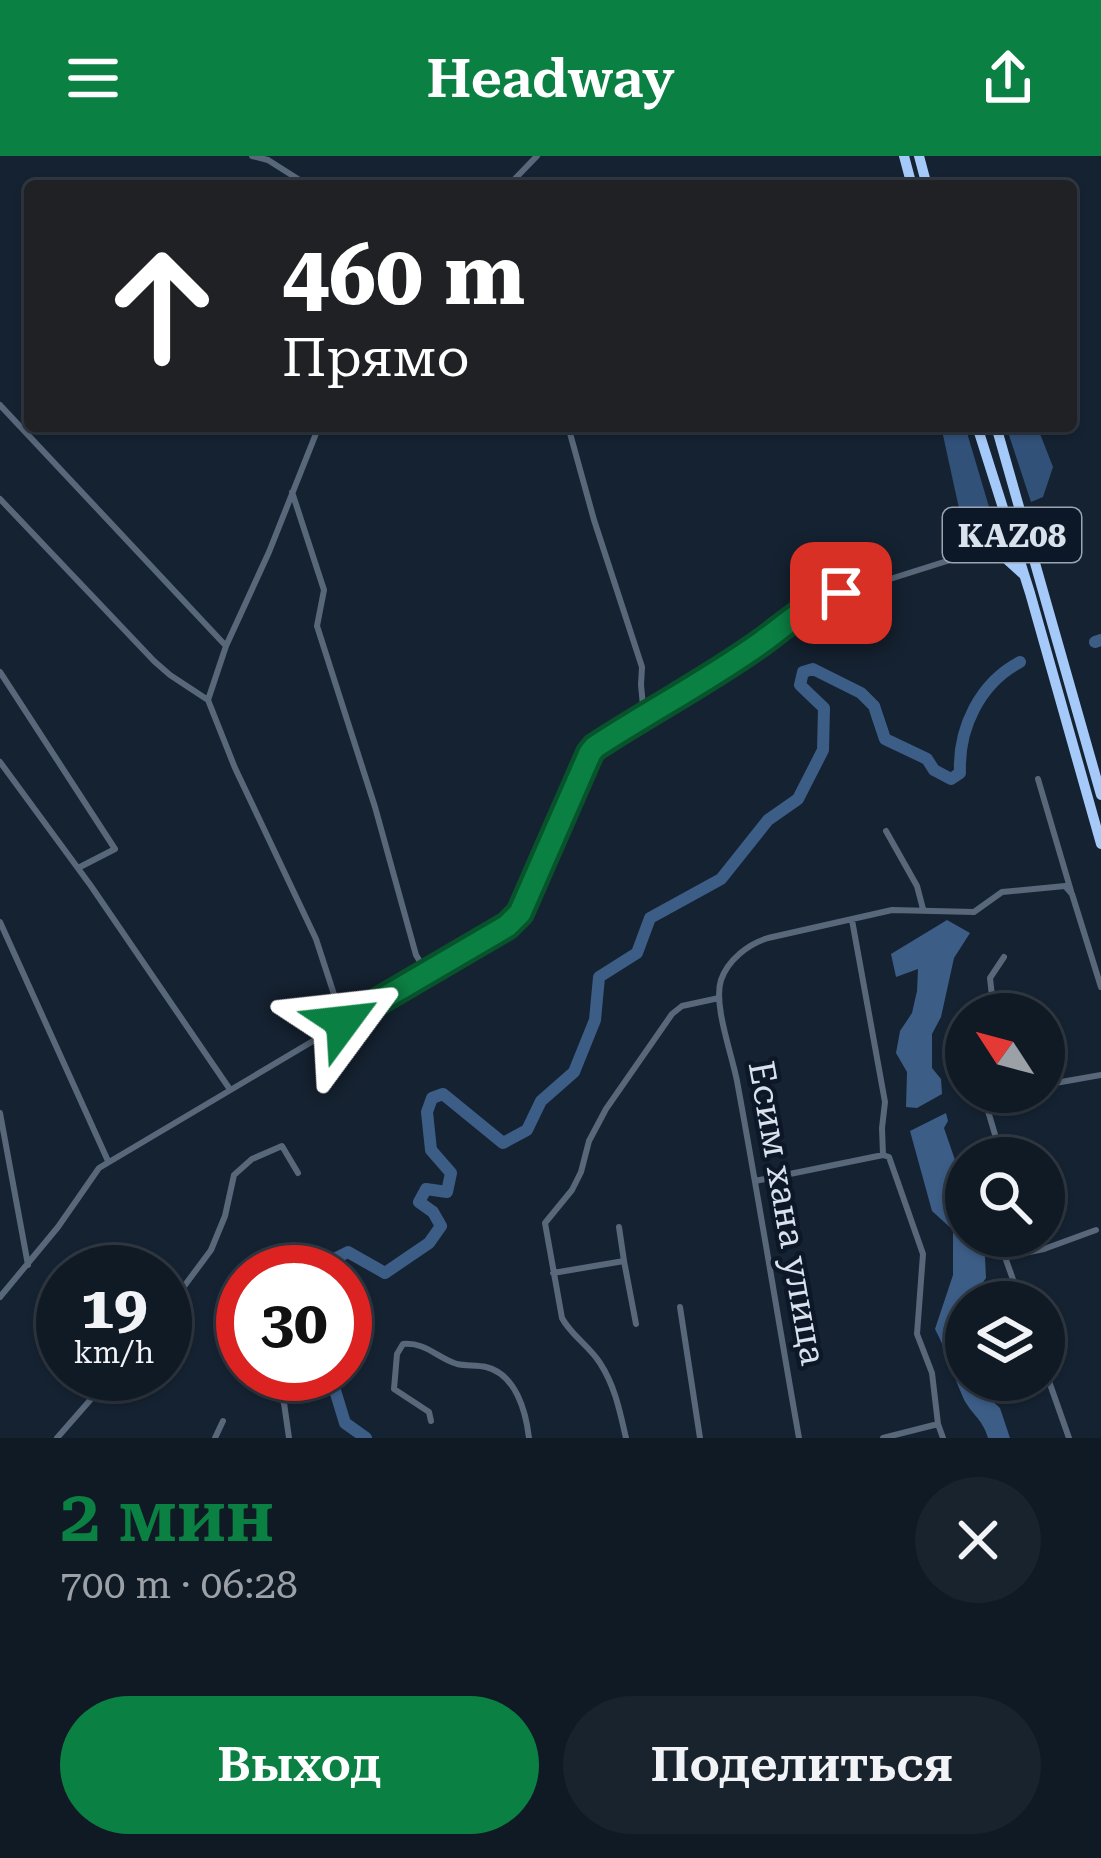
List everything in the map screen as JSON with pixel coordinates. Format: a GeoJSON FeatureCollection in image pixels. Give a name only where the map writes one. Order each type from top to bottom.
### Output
{"type":"FeatureCollection","features":[{"type":"Feature","properties":{"kind":"highway","name":"KAZ08"},"geometry":{"type":"LineString","coordinates":[[979,432],[1101,844]]}},
{"type":"Feature","properties":{"kind":"highway","name":"KAZ08"},"geometry":{"type":"LineString","coordinates":[[998,432],[1101,795]]}},
{"type":"Feature","properties":{"kind":"highway"},"geometry":{"type":"LineString","coordinates":[[1001,502],[999,530],[985,549],[1002,555],[1025,576]]}},
{"type":"Feature","properties":{"kind":"street"},"geometry":{"type":"LineString","coordinates":[[252,156],[268,160],[300,180]]}},
{"type":"Feature","properties":{"kind":"street"},"geometry":{"type":"LineString","coordinates":[[514,180],[537,156]]}},
{"type":"Feature","properties":{"kind":"street"},"geometry":{"type":"LineString","coordinates":[[0,405],[24,431]]}},
{"type":"Feature","properties":{"kind":"street"},"geometry":{"type":"LineString","coordinates":[[25,432],[226,646]]}},
{"type":"Feature","properties":{"kind":"street"},"geometry":{"type":"LineString","coordinates":[[208,700],[226,646],[317,432]]}},
{"type":"Feature","properties":{"kind":"street"},"geometry":{"type":"LineString","coordinates":[[570,432],[642,668],[644,716]]}},
{"type":"Feature","properties":{"kind":"street"},"geometry":{"type":"LineString","coordinates":[[292,492],[324,590],[316,626],[375,807],[416,955],[428,973]]}},
{"type":"Feature","properties":{"kind":"street"},"geometry":{"type":"LineString","coordinates":[[0,499],[154,661],[208,700],[316,939],[343,1022]]}},
{"type":"Feature","properties":{"kind":"street"},"geometry":{"type":"LineString","coordinates":[[0,1298],[58,1227],[91,1175],[108,1162],[507,926],[520,913],[590,753],[814,603],[985,549]]}},
{"type":"Feature","properties":{"kind":"street"},"geometry":{"type":"LineString","coordinates":[[0,672],[116,849],[78,868]]}},
{"type":"Feature","properties":{"kind":"street"},"geometry":{"type":"LineString","coordinates":[[0,762],[230,1089]]}},
{"type":"Feature","properties":{"kind":"street"},"geometry":{"type":"LineString","coordinates":[[1038,779],[1101,987]]}},
{"type":"Feature","properties":{"kind":"street"},"geometry":{"type":"LineString","coordinates":[[886,831],[917,886],[923,909]]}},
{"type":"Feature","properties":{"kind":"street"},"geometry":{"type":"LineString","coordinates":[[626,1438],[616,1395],[599,1361],[562,1318],[544,1223],[572,1190],[606,1109],[672,1014],[682,1006],[719,998],[727,970],[755,942],[892,910],[974,912],[1002,892],[1065,886],[1072,894]]}},
{"type":"Feature","properties":{"kind":"street"},"geometry":{"type":"LineString","coordinates":[[852,920],[885,1102],[883,1155]]}},
{"type":"Feature","properties":{"kind":"street"},"geometry":{"type":"LineString","coordinates":[[0,922],[108,1162]]}},
{"type":"Feature","properties":{"kind":"street"},"geometry":{"type":"LineString","coordinates":[[992,993],[990,978],[1004,957]]}},
{"type":"Feature","properties":{"kind":"street","name":"Есим хана улица"},"geometry":{"type":"LineString","coordinates":[[719,998],[799,1438]]}},
{"type":"Feature","properties":{"kind":"street"},"geometry":{"type":"LineString","coordinates":[[1065,1082],[1101,1076]]}},
{"type":"Feature","properties":{"kind":"street"},"geometry":{"type":"LineString","coordinates":[[0,1113],[28,1265]]}},
{"type":"Feature","properties":{"kind":"street"},"geometry":{"type":"LineString","coordinates":[[192,1276],[212,1250],[234,1175],[253,1159],[282,1146],[298,1172]]}},
{"type":"Feature","properties":{"kind":"street"},"geometry":{"type":"LineString","coordinates":[[754,1181],[889,1157],[923,1254],[917,1334],[932,1373],[943,1438]]}},
{"type":"Feature","properties":{"kind":"street"},"geometry":{"type":"LineString","coordinates":[[619,1227],[636,1324]]}},
{"type":"Feature","properties":{"kind":"street"},"geometry":{"type":"LineString","coordinates":[[1065,1241],[1096,1230]]}},
{"type":"Feature","properties":{"kind":"street"},"geometry":{"type":"LineString","coordinates":[[1005,1257],[1014,1281]]}},
{"type":"Feature","properties":{"kind":"street"},"geometry":{"type":"LineString","coordinates":[[553,1273],[624,1262]]}},
{"type":"Feature","properties":{"kind":"street"},"geometry":{"type":"LineString","coordinates":[[680,1306],[700,1438]]}},
{"type":"Feature","properties":{"kind":"street"},"geometry":{"type":"LineString","coordinates":[[431,1421],[429,1412],[394,1389],[398,1354],[404,1344],[425,1346],[457,1364],[498,1372],[522,1403],[529,1438]]}},
{"type":"Feature","properties":{"kind":"street"},"geometry":{"type":"LineString","coordinates":[[57,1438],[89,1401]]}},
{"type":"Feature","properties":{"kind":"street"},"geometry":{"type":"LineString","coordinates":[[283,1401],[290,1438]]}},
{"type":"Feature","properties":{"kind":"street"},"geometry":{"type":"LineString","coordinates":[[1056,1401],[1069,1438]]}},
{"type":"Feature","properties":{"kind":"street"},"geometry":{"type":"LineString","coordinates":[[215,1438],[223,1421]]}},
{"type":"Feature","properties":{"kind":"street"},"geometry":{"type":"LineString","coordinates":[[884,1438],[938,1424]]}},
{"type":"Feature","properties":{"kind":"shaded area"},"geometry":{"type":"Polygon","coordinates":[[[942,432],[967,432],[995,527],[988,537],[967,545],[942,432]]]}},
{"type":"Feature","properties":{"kind":"shaded area"},"geometry":{"type":"Polygon","coordinates":[[[1008,432],[1039,432],[1053,467],[1043,497],[1031,502],[1008,432]]]}},
{"type":"Feature","properties":{"kind":"shaded area"},"geometry":{"type":"Polygon","coordinates":[[[947,920],[970,933],[954,958],[941,1017],[932,1034],[932,1068],[941,1079],[942,1094],[917,1108],[906,1107],[907,1072],[896,1053],[900,1031],[912,1013],[918,969],[896,977],[891,954],[947,920]]]}},
{"type":"Feature","properties":{"kind":"shaded area"},"geometry":{"type":"Polygon","coordinates":[[[946,1113],[945,1223],[932,1211],[910,1131],[946,1113]]]}},
{"type":"Feature","properties":{"kind":"shaded area"},"geometry":{"type":"Polygon","coordinates":[[[953,1257],[985,1257],[984,1281],[951,1281],[953,1257]]]}},
{"type":"Feature","properties":{"kind":"shaded area"},"geometry":{"type":"Polygon","coordinates":[[[945,1299],[945,1353],[935,1329],[945,1299]]]}},
{"type":"Feature","properties":{"kind":"shaded area"},"geometry":{"type":"Polygon","coordinates":[[[965,1401],[992,1401],[1000,1408],[1010,1438],[988,1438],[965,1401]]]}},
{"type":"Feature","properties":{"kind":"waterway"},"geometry":{"type":"LineString","coordinates":[[1095,642],[1101,640]]}},
{"type":"Feature","properties":{"kind":"waterway"},"geometry":{"type":"LineString","coordinates":[[372,1266],[385,1273],[429,1243],[441,1226],[419,1202],[426,1189],[447,1192],[451,1173],[431,1150],[427,1112],[432,1098],[443,1094],[503,1143],[527,1130],[541,1101],[574,1072],[595,1020],[599,977],[637,953],[650,918],[721,879],[768,820],[798,799],[823,750],[824,708],[800,685],[803,672],[813,669],[861,693],[874,706],[885,739],[927,759],[934,770],[951,779],[960,773],[963,740],[974,708],[993,682],[1020,662]]}},
{"type":"Feature","properties":{"kind":"waterway"},"geometry":{"type":"LineString","coordinates":[[338,1401],[345,1423],[366,1438]]}},
{"type":"Feature","properties":{"kind":"route"},"geometry":{"type":"LineString","coordinates":[[343,1022],[507,926],[520,913],[595,747],[762,641],[789,618],[841,593]]}}]}
